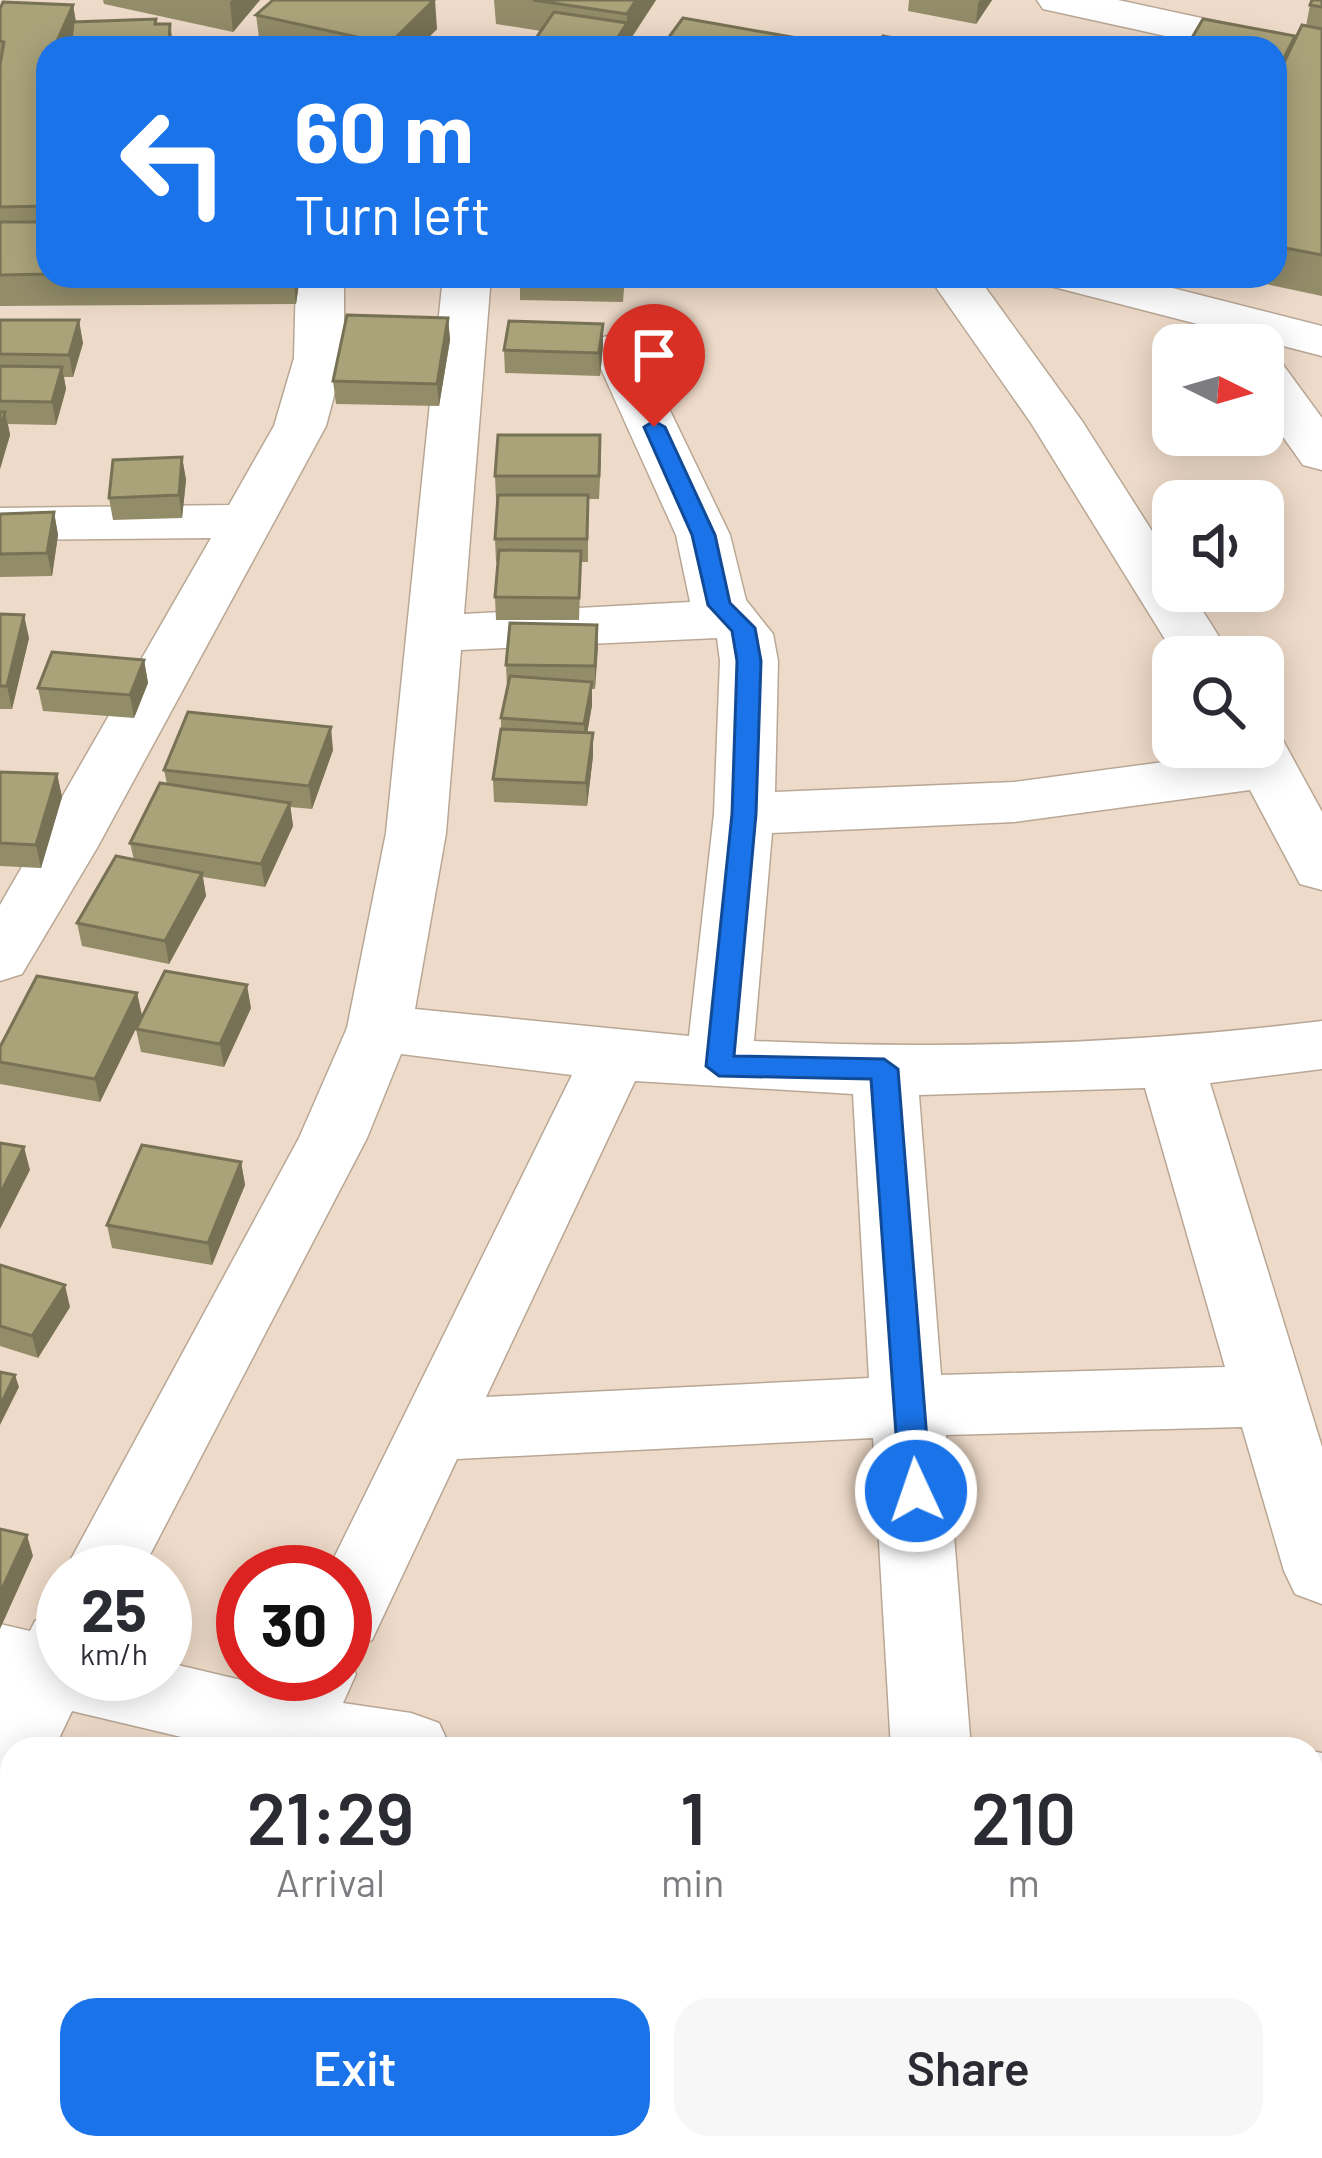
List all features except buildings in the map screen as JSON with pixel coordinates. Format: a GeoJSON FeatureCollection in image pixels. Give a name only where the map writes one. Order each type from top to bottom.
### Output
{"type":"FeatureCollection","features":[{"type":"Feature","properties":{"kind":"street"},"geometry":{"type":"LineString","coordinates":[[1058,0],[1225,36]]}},
{"type":"Feature","properties":{"kind":"street"},"geometry":{"type":"LineString","coordinates":[[1287,49],[1322,57]]}},
{"type":"Feature","properties":{"kind":"street"},"geometry":{"type":"LineString","coordinates":[[0,958],[294,437],[313,390],[319,358],[320,288]]}},
{"type":"Feature","properties":{"kind":"street"},"geometry":{"type":"LineString","coordinates":[[116,1545],[333,1138],[379,1028],[407,892],[436,633],[466,288]]}},
{"type":"Feature","properties":{"kind":"street"},"geometry":{"type":"LineString","coordinates":[[961,288],[1056,421],[1191,636]]}},
{"type":"Feature","properties":{"kind":"street"},"geometry":{"type":"LineString","coordinates":[[1103,288],[1213,324]]}},
{"type":"Feature","properties":{"kind":"street"},"geometry":{"type":"LineString","coordinates":[[1284,336],[1322,340]]}},
{"type":"Feature","properties":{"kind":"street"},"geometry":{"type":"LineString","coordinates":[[617,349],[704,535],[719,605],[728,619],[743,628],[749,661],[744,814],[719,1066]]}},
{"type":"Feature","properties":{"kind":"street"},"geometry":{"type":"LineString","coordinates":[[1284,402],[1322,454]]}},
{"type":"Feature","properties":{"kind":"street"},"geometry":{"type":"LineString","coordinates":[[0,524],[245,521]]}},
{"type":"Feature","properties":{"kind":"street"},"geometry":{"type":"LineString","coordinates":[[436,633],[728,619]]}},
{"type":"Feature","properties":{"kind":"street"},"geometry":{"type":"LineString","coordinates":[[744,814],[1014,802],[1204,768]]}},
{"type":"Feature","properties":{"kind":"street"},"geometry":{"type":"LineString","coordinates":[[1271,768],[1322,869]]}},
{"type":"Feature","properties":{"kind":"street"},"geometry":{"type":"LineString","coordinates":[[379,1028],[719,1066],[884,1069],[1172,1064],[1322,1046]]}},
{"type":"Feature","properties":{"kind":"street"},"geometry":{"type":"LineString","coordinates":[[372,1560],[613,1057]]}},
{"type":"Feature","properties":{"kind":"street"},"geometry":{"type":"LineString","coordinates":[[1172,1064],[1270,1396],[1306,1463],[1322,1571]]}},
{"type":"Feature","properties":{"kind":"street"},"geometry":{"type":"LineString","coordinates":[[884,1069],[930,1737]]}},
{"type":"Feature","properties":{"kind":"street"},"geometry":{"type":"LineString","coordinates":[[435,1430],[910,1406],[1270,1396]]}},
{"type":"Feature","properties":{"kind":"street"},"geometry":{"type":"LineString","coordinates":[[17,1737],[36,1663]]}},
{"type":"Feature","properties":{"kind":"street"},"geometry":{"type":"LineString","coordinates":[[192,1695],[338,1728]]}},
{"type":"Feature","properties":{"kind":"route"},"geometry":{"type":"LineString","coordinates":[[654,427],[704,535],[719,605],[746,634],[749,661],[744,814],[719,1066],[884,1069],[916,1491]]}}]}
